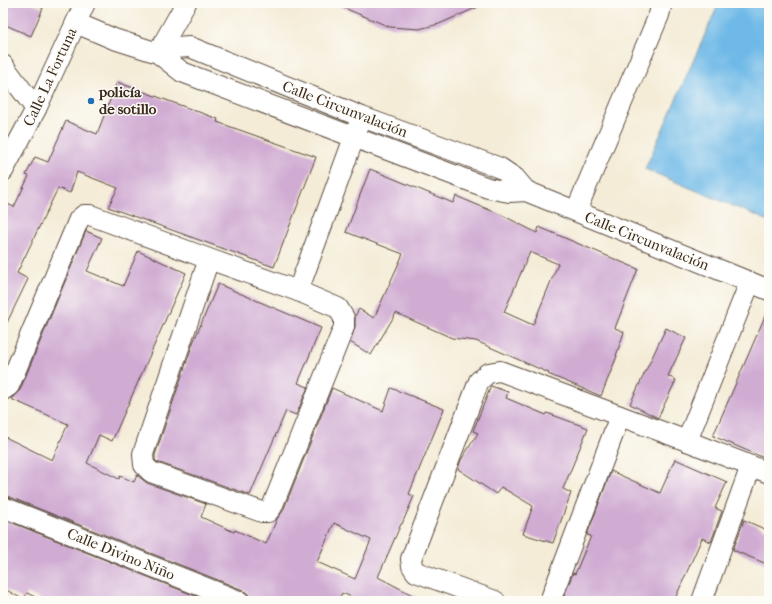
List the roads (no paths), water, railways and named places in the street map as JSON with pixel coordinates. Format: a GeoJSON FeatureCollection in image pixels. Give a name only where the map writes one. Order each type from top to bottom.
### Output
{"type":"FeatureCollection","features":[{"type":"Feature","properties":{"kind":"street","name":"Calle La Fortuna"},"geometry":{"type":"LineString","coordinates":[[3,171],[36,109],[84,3]]}},
{"type":"Feature","properties":{"kind":"street"},"geometry":{"type":"LineString","coordinates":[[158,53],[186,3]]}},
{"type":"Feature","properties":{"kind":"street"},"geometry":{"type":"LineString","coordinates":[[576,211],[659,15],[662,3]]}},
{"type":"Feature","properties":{"kind":"street","name":"Calle Circunvalación"},"geometry":{"type":"LineString","coordinates":[[76,23],[114,39],[158,53],[182,72],[355,136],[488,188],[509,192],[526,191],[769,290]]}},
{"type":"Feature","properties":{"kind":"street","name":"Calle Circunvalación"},"geometry":{"type":"LineString","coordinates":[[158,53],[175,48],[190,47],[362,117],[500,168],[515,178],[526,191]]}},
{"type":"Feature","properties":{"kind":"street"},"geometry":{"type":"LineString","coordinates":[[3,65],[36,109]]}},
{"type":"Feature","properties":{"kind":"street"},"geometry":{"type":"LineString","coordinates":[[298,291],[362,117]]}},
{"type":"Feature","properties":{"kind":"street"},"geometry":{"type":"LineString","coordinates":[[3,390],[9,386],[79,219],[84,215],[90,215],[298,291],[338,308],[344,318],[344,327],[272,507],[268,512],[262,512],[151,472],[144,465],[143,454],[209,259]]}},
{"type":"Feature","properties":{"kind":"street"},"geometry":{"type":"LineString","coordinates":[[687,441],[750,282]]}},
{"type":"Feature","properties":{"kind":"street"},"geometry":{"type":"LineString","coordinates":[[495,601],[416,572],[412,566],[411,559],[479,381],[488,373],[500,371],[760,470],[702,601]]}},
{"type":"Feature","properties":{"kind":"street"},"geometry":{"type":"LineString","coordinates":[[550,601],[620,416]]}},
{"type":"Feature","properties":{"kind":"street","name":"Calle Divino Niño"},"geometry":{"type":"LineString","coordinates":[[3,507],[238,601]]}},
{"type":"Feature","properties":{"kind":"water"},"geometry":{"type":"Polygon","coordinates":[[[719,3],[769,3],[769,221],[645,169],[719,3]]]}},
{"type":"Feature","properties":{"kind":"place","name":"policía de sotillo"},"geometry":{"type":"Point","coordinates":[91,101]}}]}
